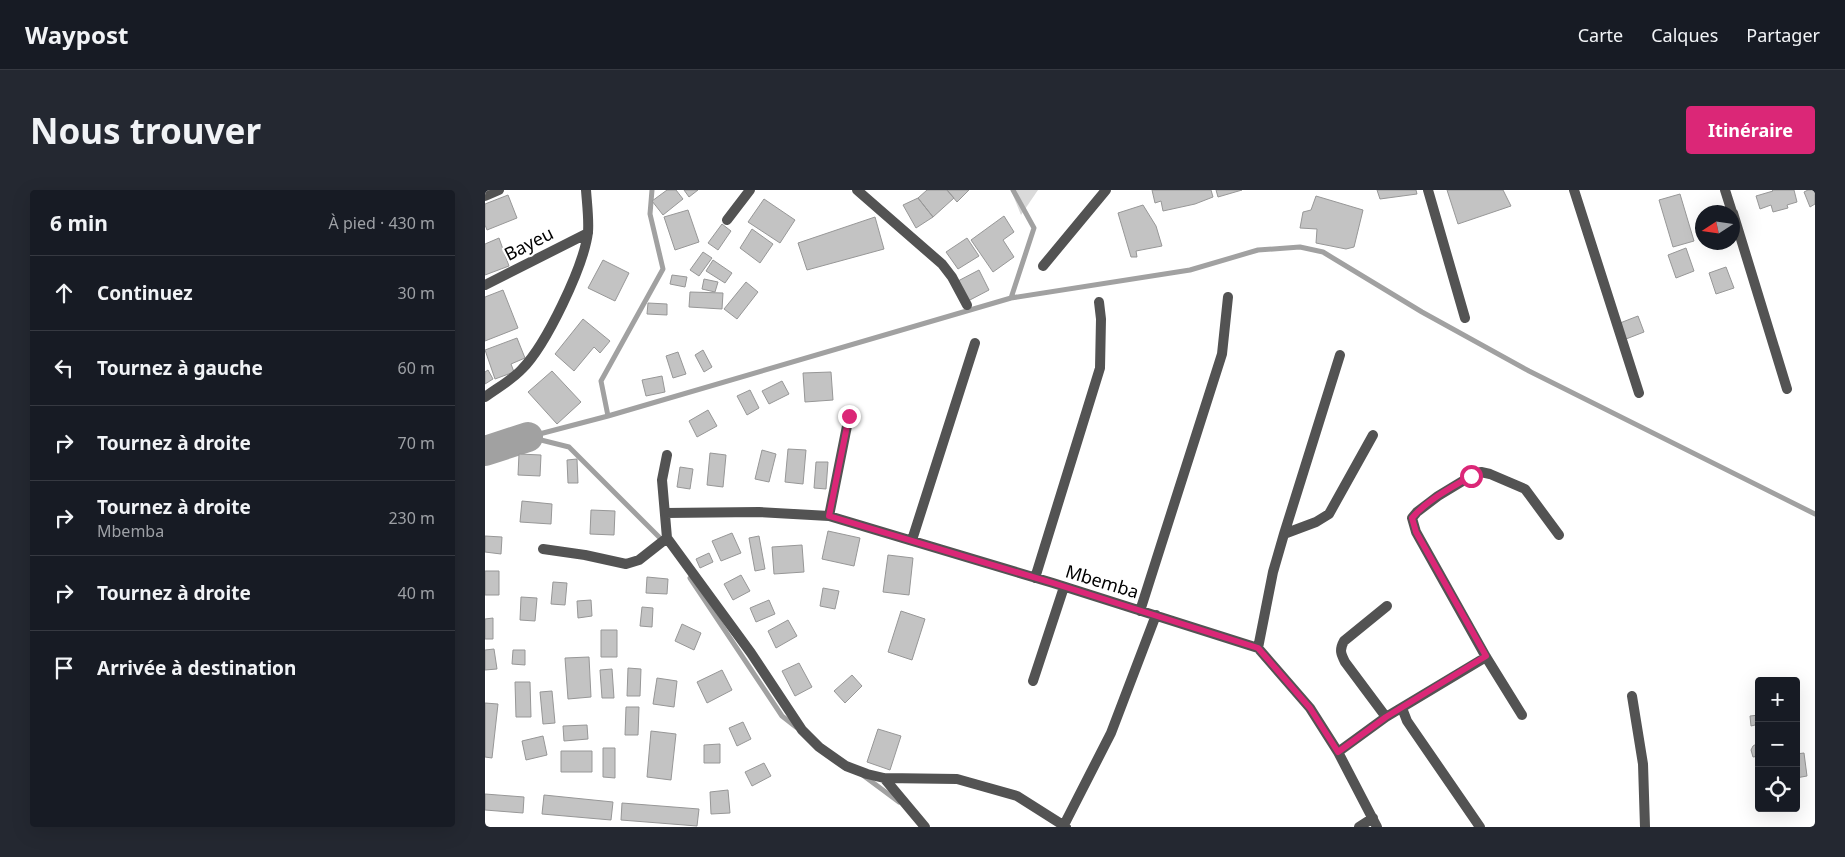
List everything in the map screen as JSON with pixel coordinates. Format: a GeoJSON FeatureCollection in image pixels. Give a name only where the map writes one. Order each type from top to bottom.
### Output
{"type":"FeatureCollection","features":[{"type":"Feature","properties":{"kind":"street"},"geometry":{"type":"LineString","coordinates":[[485,196],[499,190]]}},
{"type":"Feature","properties":{"kind":"street"},"geometry":{"type":"LineString","coordinates":[[485,396],[521,370],[538,350],[577,274],[588,233],[586,190]]}},
{"type":"Feature","properties":{"kind":"street"},"geometry":{"type":"LineString","coordinates":[[727,220],[750,190]]}},
{"type":"Feature","properties":{"kind":"street"},"geometry":{"type":"LineString","coordinates":[[857,190],[942,264],[952,277],[967,305]]}},
{"type":"Feature","properties":{"kind":"street"},"geometry":{"type":"LineString","coordinates":[[1043,266],[1106,190]]}},
{"type":"Feature","properties":{"kind":"street"},"geometry":{"type":"LineString","coordinates":[[1428,190],[1465,318]]}},
{"type":"Feature","properties":{"kind":"street"},"geometry":{"type":"LineString","coordinates":[[1574,190],[1639,393]]}},
{"type":"Feature","properties":{"kind":"street"},"geometry":{"type":"LineString","coordinates":[[1725,190],[1730,205]]}},
{"type":"Feature","properties":{"kind":"street","name":"Bayeu"},"geometry":{"type":"LineString","coordinates":[[485,285],[588,233]]}},
{"type":"Feature","properties":{"kind":"street"},"geometry":{"type":"LineString","coordinates":[[1740,239],[1787,389]]}},
{"type":"Feature","properties":{"kind":"street"},"geometry":{"type":"LineString","coordinates":[[1140,611],[1223,354],[1228,297]]}},
{"type":"Feature","properties":{"kind":"street"},"geometry":{"type":"LineString","coordinates":[[1035,578],[1100,368],[1101,319],[1099,302]]}},
{"type":"Feature","properties":{"kind":"street"},"geometry":{"type":"LineString","coordinates":[[912,540],[975,343]]}},
{"type":"Feature","properties":{"kind":"street"},"geometry":{"type":"LineString","coordinates":[[1340,355],[1273,572],[1258,648],[1310,708],[1338,752],[1375,823],[1359,827]]}},
{"type":"Feature","properties":{"kind":"street"},"geometry":{"type":"LineString","coordinates":[[829,516],[849,416]]}},
{"type":"Feature","properties":{"kind":"street"},"geometry":{"type":"LineString","coordinates":[[1284,534],[1316,522],[1329,514],[1373,435]]}},
{"type":"Feature","properties":{"kind":"street"},"geometry":{"type":"LineString","coordinates":[[667,455],[663,480],[667,538],[751,653],[802,730],[819,747],[846,766],[867,774],[884,778],[957,779],[1017,796],[1065,826],[1111,732],[1156,615]]}},
{"type":"Feature","properties":{"kind":"street"},"geometry":{"type":"LineString","coordinates":[[1522,715],[1486,656],[1416,532],[1412,518],[1438,496],[1481,472],[1525,489],[1559,535]]}},
{"type":"Feature","properties":{"kind":"street","name":"Mbemba"},"geometry":{"type":"LineString","coordinates":[[665,513],[759,512],[829,516],[1065,587],[1258,648]]}},
{"type":"Feature","properties":{"kind":"street"},"geometry":{"type":"LineString","coordinates":[[543,549],[585,555],[626,564],[639,560],[667,538]]}},
{"type":"Feature","properties":{"kind":"street"},"geometry":{"type":"LineString","coordinates":[[1033,681],[1065,587]]}},
{"type":"Feature","properties":{"kind":"street"},"geometry":{"type":"LineString","coordinates":[[1386,717],[1345,662],[1340,647],[1344,641],[1387,606]]}},
{"type":"Feature","properties":{"kind":"street"},"geometry":{"type":"LineString","coordinates":[[1338,752],[1386,717],[1486,656]]}},
{"type":"Feature","properties":{"kind":"street"},"geometry":{"type":"LineString","coordinates":[[1632,696],[1643,764],[1645,827]]}},
{"type":"Feature","properties":{"kind":"street"},"geometry":{"type":"LineString","coordinates":[[1402,708],[1407,721],[1480,827]]}},
{"type":"Feature","properties":{"kind":"street"},"geometry":{"type":"LineString","coordinates":[[884,778],[925,827]]}},
{"type":"Feature","properties":{"kind":"shaded area"},"geometry":{"type":"Polygon","coordinates":[[[1011,190],[1038,190],[1021,215],[1011,190]]]}},
{"type":"Feature","properties":{"kind":"building"},"geometry":{"type":"Polygon","coordinates":[[[667,190],[676,190],[683,199],[663,215],[652,201],[667,190]]]}},
{"type":"Feature","properties":{"kind":"building"},"geometry":{"type":"Polygon","coordinates":[[[684,190],[698,190],[689,197],[684,190]]]}},
{"type":"Feature","properties":{"kind":"building"},"geometry":{"type":"Polygon","coordinates":[[[927,190],[947,190],[954,198],[933,217],[918,198],[927,190]]]}},
{"type":"Feature","properties":{"kind":"building"},"geometry":{"type":"Polygon","coordinates":[[[947,190],[969,190],[957,202],[947,190]]]}},
{"type":"Feature","properties":{"kind":"building"},"geometry":{"type":"Polygon","coordinates":[[[1152,190],[1211,190],[1213,197],[1195,204],[1163,211],[1161,201],[1155,203],[1152,190]]]}},
{"type":"Feature","properties":{"kind":"building"},"geometry":{"type":"Polygon","coordinates":[[[1216,190],[1242,190],[1218,197],[1216,190]]]}},
{"type":"Feature","properties":{"kind":"building"},"geometry":{"type":"Polygon","coordinates":[[[1377,190],[1416,190],[1417,194],[1380,199],[1377,190]]]}},
{"type":"Feature","properties":{"kind":"building"},"geometry":{"type":"Polygon","coordinates":[[[1447,190],[1503,190],[1511,206],[1458,224],[1447,190]]]}},
{"type":"Feature","properties":{"kind":"building"},"geometry":{"type":"Polygon","coordinates":[[[1772,190],[1794,190],[1797,202],[1787,205],[1788,208],[1773,212],[1771,205],[1760,209],[1756,196],[1772,190]]]}},
{"type":"Feature","properties":{"kind":"building"},"geometry":{"type":"Polygon","coordinates":[[[1815,190],[1815,204],[1810,207],[1804,192],[1815,190]]]}},
{"type":"Feature","properties":{"kind":"building"},"geometry":{"type":"Polygon","coordinates":[[[1680,194],[1694,241],[1673,247],[1659,200],[1680,194]]]}},
{"type":"Feature","properties":{"kind":"building"},"geometry":{"type":"Polygon","coordinates":[[[508,195],[517,218],[487,230],[485,225],[485,204],[508,195]]]}},
{"type":"Feature","properties":{"kind":"building"},"geometry":{"type":"Polygon","coordinates":[[[1316,196],[1363,210],[1354,247],[1346,249],[1316,243],[1317,229],[1300,228],[1303,212],[1311,210],[1316,196]]]}},
{"type":"Feature","properties":{"kind":"building"},"geometry":{"type":"Polygon","coordinates":[[[918,198],[933,217],[916,228],[903,205],[918,198]]]}},
{"type":"Feature","properties":{"kind":"building"},"geometry":{"type":"Polygon","coordinates":[[[764,199],[795,220],[780,243],[748,222],[764,199]]]}},
{"type":"Feature","properties":{"kind":"building"},"geometry":{"type":"Polygon","coordinates":[[[1143,205],[1156,226],[1162,246],[1136,251],[1137,257],[1131,257],[1118,213],[1143,205]]]}},
{"type":"Feature","properties":{"kind":"building"},"geometry":{"type":"Polygon","coordinates":[[[688,210],[699,242],[675,250],[664,217],[688,210]]]}},
{"type":"Feature","properties":{"kind":"building"},"geometry":{"type":"Polygon","coordinates":[[[1004,216],[1014,232],[1003,240],[1014,257],[993,272],[971,240],[1004,216]]]}},
{"type":"Feature","properties":{"kind":"building"},"geometry":{"type":"Polygon","coordinates":[[[875,217],[884,249],[807,270],[798,243],[875,217]]]}},
{"type":"Feature","properties":{"kind":"building"},"geometry":{"type":"Polygon","coordinates":[[[722,224],[731,231],[718,250],[708,243],[722,224]]]}},
{"type":"Feature","properties":{"kind":"building"},"geometry":{"type":"Polygon","coordinates":[[[752,229],[773,244],[760,263],[740,248],[752,229]]]}},
{"type":"Feature","properties":{"kind":"building"},"geometry":{"type":"Polygon","coordinates":[[[499,238],[509,266],[485,275],[485,244],[499,238]]]}},
{"type":"Feature","properties":{"kind":"building"},"geometry":{"type":"Polygon","coordinates":[[[967,238],[979,256],[958,269],[946,252],[967,238]]]}},
{"type":"Feature","properties":{"kind":"building"},"geometry":{"type":"Polygon","coordinates":[[[1686,248],[1694,271],[1676,278],[1668,255],[1686,248]]]}},
{"type":"Feature","properties":{"kind":"building"},"geometry":{"type":"Polygon","coordinates":[[[703,252],[712,258],[699,276],[690,270],[703,252]]]}},
{"type":"Feature","properties":{"kind":"building"},"geometry":{"type":"Polygon","coordinates":[[[603,260],[629,273],[615,301],[588,288],[603,260]]]}},
{"type":"Feature","properties":{"kind":"building"},"geometry":{"type":"Polygon","coordinates":[[[713,260],[732,273],[725,283],[706,271],[713,260]]]}},
{"type":"Feature","properties":{"kind":"building"},"geometry":{"type":"Polygon","coordinates":[[[1726,267],[1734,288],[1716,294],[1709,273],[1726,267]]]}},
{"type":"Feature","properties":{"kind":"building"},"geometry":{"type":"Polygon","coordinates":[[[979,270],[989,290],[968,301],[958,281],[979,270]]]}},
{"type":"Feature","properties":{"kind":"building"},"geometry":{"type":"Polygon","coordinates":[[[672,275],[687,277],[685,287],[670,284],[672,275]]]}},
{"type":"Feature","properties":{"kind":"building"},"geometry":{"type":"Polygon","coordinates":[[[704,279],[718,282],[715,292],[702,289],[704,279]]]}},
{"type":"Feature","properties":{"kind":"building"},"geometry":{"type":"Polygon","coordinates":[[[746,282],[758,292],[737,319],[724,309],[746,282]]]}},
{"type":"Feature","properties":{"kind":"building"},"geometry":{"type":"Polygon","coordinates":[[[503,290],[518,328],[485,341],[485,297],[503,290]]]}},
{"type":"Feature","properties":{"kind":"building"},"geometry":{"type":"Polygon","coordinates":[[[690,292],[723,293],[722,309],[689,307],[690,292]]]}},
{"type":"Feature","properties":{"kind":"building"},"geometry":{"type":"Polygon","coordinates":[[[648,303],[667,304],[667,315],[647,314],[648,303]]]}},
{"type":"Feature","properties":{"kind":"building"},"geometry":{"type":"Polygon","coordinates":[[[1638,316],[1644,332],[1626,339],[1620,323],[1638,316]]]}},
{"type":"Feature","properties":{"kind":"building"},"geometry":{"type":"Polygon","coordinates":[[[583,319],[610,341],[600,353],[594,347],[574,371],[555,354],[583,319]]]}},
{"type":"Feature","properties":{"kind":"building"},"geometry":{"type":"Polygon","coordinates":[[[517,338],[525,358],[511,364],[514,372],[495,379],[485,350],[517,338]]]}},
{"type":"Feature","properties":{"kind":"building"},"geometry":{"type":"Polygon","coordinates":[[[703,350],[712,367],[704,372],[695,355],[703,350]]]}},
{"type":"Feature","properties":{"kind":"building"},"geometry":{"type":"Polygon","coordinates":[[[678,352],[686,374],[673,378],[666,356],[678,352]]]}},
{"type":"Feature","properties":{"kind":"building"},"geometry":{"type":"Polygon","coordinates":[[[488,370],[493,379],[485,384],[485,372],[488,370]]]}},
{"type":"Feature","properties":{"kind":"building"},"geometry":{"type":"Polygon","coordinates":[[[552,371],[581,402],[557,424],[528,392],[552,371]]]}},
{"type":"Feature","properties":{"kind":"building"},"geometry":{"type":"Polygon","coordinates":[[[831,372],[833,400],[805,402],[803,373],[831,372]]]}},
{"type":"Feature","properties":{"kind":"building"},"geometry":{"type":"Polygon","coordinates":[[[662,376],[665,392],[646,396],[642,380],[662,376]]]}},
{"type":"Feature","properties":{"kind":"building"},"geometry":{"type":"Polygon","coordinates":[[[782,381],[789,394],[769,404],[762,391],[782,381]]]}},
{"type":"Feature","properties":{"kind":"building"},"geometry":{"type":"Polygon","coordinates":[[[750,390],[759,408],[747,415],[737,396],[750,390]]]}},
{"type":"Feature","properties":{"kind":"building"},"geometry":{"type":"Polygon","coordinates":[[[708,410],[717,426],[697,437],[689,421],[708,410]]]}},
{"type":"Feature","properties":{"kind":"building"},"geometry":{"type":"Polygon","coordinates":[[[788,449],[806,450],[803,484],[785,482],[788,449]]]}},
{"type":"Feature","properties":{"kind":"building"},"geometry":{"type":"Polygon","coordinates":[[[762,450],[776,454],[769,482],[755,479],[762,450]]]}},
{"type":"Feature","properties":{"kind":"building"},"geometry":{"type":"Polygon","coordinates":[[[710,453],[726,455],[723,487],[707,485],[710,453]]]}},
{"type":"Feature","properties":{"kind":"building"},"geometry":{"type":"Polygon","coordinates":[[[519,454],[541,455],[540,476],[518,475],[519,454]]]}},
{"type":"Feature","properties":{"kind":"building"},"geometry":{"type":"Polygon","coordinates":[[[577,459],[578,483],[568,483],[567,460],[577,459]]]}},
{"type":"Feature","properties":{"kind":"building"},"geometry":{"type":"Polygon","coordinates":[[[816,462],[828,462],[826,489],[814,488],[816,462]]]}},
{"type":"Feature","properties":{"kind":"building"},"geometry":{"type":"Polygon","coordinates":[[[680,467],[693,469],[690,489],[677,487],[680,467]]]}},
{"type":"Feature","properties":{"kind":"building"},"geometry":{"type":"Polygon","coordinates":[[[522,501],[552,504],[551,524],[520,522],[522,501]]]}},
{"type":"Feature","properties":{"kind":"building"},"geometry":{"type":"Polygon","coordinates":[[[591,510],[615,511],[614,535],[590,534],[591,510]]]}},
{"type":"Feature","properties":{"kind":"building"},"geometry":{"type":"Polygon","coordinates":[[[828,531],[860,538],[854,566],[822,559],[828,531]]]}},
{"type":"Feature","properties":{"kind":"building"},"geometry":{"type":"Polygon","coordinates":[[[732,533],[741,553],[721,561],[712,541],[732,533]]]}},
{"type":"Feature","properties":{"kind":"building"},"geometry":{"type":"Polygon","coordinates":[[[485,536],[502,537],[501,554],[485,552],[485,536]]]}},
{"type":"Feature","properties":{"kind":"building"},"geometry":{"type":"Polygon","coordinates":[[[759,536],[765,569],[755,571],[749,538],[759,536]]]}},
{"type":"Feature","properties":{"kind":"building"},"geometry":{"type":"Polygon","coordinates":[[[802,545],[804,572],[774,574],[772,547],[802,545]]]}},
{"type":"Feature","properties":{"kind":"building"},"geometry":{"type":"Polygon","coordinates":[[[709,553],[713,562],[700,568],[696,559],[709,553]]]}},
{"type":"Feature","properties":{"kind":"building"},"geometry":{"type":"Polygon","coordinates":[[[888,555],[913,558],[909,595],[883,592],[888,555]]]}},
{"type":"Feature","properties":{"kind":"building"},"geometry":{"type":"Polygon","coordinates":[[[485,571],[499,571],[499,595],[485,595],[485,571]]]}},
{"type":"Feature","properties":{"kind":"building"},"geometry":{"type":"Polygon","coordinates":[[[741,575],[750,591],[733,600],[724,584],[741,575]]]}},
{"type":"Feature","properties":{"kind":"building"},"geometry":{"type":"Polygon","coordinates":[[[647,577],[668,579],[667,594],[646,593],[647,577]]]}},
{"type":"Feature","properties":{"kind":"building"},"geometry":{"type":"Polygon","coordinates":[[[553,582],[567,583],[565,605],[551,604],[553,582]]]}},
{"type":"Feature","properties":{"kind":"building"},"geometry":{"type":"Polygon","coordinates":[[[823,588],[839,591],[835,609],[820,606],[823,588]]]}},
{"type":"Feature","properties":{"kind":"building"},"geometry":{"type":"Polygon","coordinates":[[[521,597],[537,598],[535,621],[520,620],[521,597]]]}},
{"type":"Feature","properties":{"kind":"building"},"geometry":{"type":"Polygon","coordinates":[[[591,600],[592,616],[578,618],[577,601],[591,600]]]}},
{"type":"Feature","properties":{"kind":"building"},"geometry":{"type":"Polygon","coordinates":[[[769,600],[775,614],[756,622],[750,608],[769,600]]]}},
{"type":"Feature","properties":{"kind":"building"},"geometry":{"type":"Polygon","coordinates":[[[642,607],[653,608],[652,627],[640,626],[642,607]]]}},
{"type":"Feature","properties":{"kind":"building"},"geometry":{"type":"Polygon","coordinates":[[[901,611],[925,619],[912,660],[888,652],[901,611]]]}},
{"type":"Feature","properties":{"kind":"building"},"geometry":{"type":"Polygon","coordinates":[[[493,618],[493,639],[485,639],[485,619],[493,618]]]}},
{"type":"Feature","properties":{"kind":"building"},"geometry":{"type":"Polygon","coordinates":[[[788,620],[797,636],[776,648],[768,631],[788,620]]]}},
{"type":"Feature","properties":{"kind":"building"},"geometry":{"type":"Polygon","coordinates":[[[682,624],[701,633],[694,650],[675,641],[682,624]]]}},
{"type":"Feature","properties":{"kind":"building"},"geometry":{"type":"Polygon","coordinates":[[[601,630],[617,630],[617,657],[601,657],[601,630]]]}},
{"type":"Feature","properties":{"kind":"building"},"geometry":{"type":"Polygon","coordinates":[[[494,649],[497,669],[485,670],[485,650],[494,649]]]}},
{"type":"Feature","properties":{"kind":"building"},"geometry":{"type":"Polygon","coordinates":[[[513,650],[525,650],[525,665],[512,664],[513,650]]]}},
{"type":"Feature","properties":{"kind":"building"},"geometry":{"type":"Polygon","coordinates":[[[589,657],[591,697],[568,699],[565,658],[589,657]]]}},
{"type":"Feature","properties":{"kind":"building"},"geometry":{"type":"Polygon","coordinates":[[[799,663],[812,687],[795,696],[782,671],[799,663]]]}},
{"type":"Feature","properties":{"kind":"building"},"geometry":{"type":"Polygon","coordinates":[[[628,668],[641,669],[640,696],[627,696],[628,668]]]}},
{"type":"Feature","properties":{"kind":"building"},"geometry":{"type":"Polygon","coordinates":[[[612,669],[614,698],[602,698],[600,670],[612,669]]]}},
{"type":"Feature","properties":{"kind":"building"},"geometry":{"type":"Polygon","coordinates":[[[722,670],[732,690],[707,703],[697,682],[722,670]]]}},
{"type":"Feature","properties":{"kind":"building"},"geometry":{"type":"Polygon","coordinates":[[[852,675],[862,686],[845,703],[834,691],[852,675]]]}},
{"type":"Feature","properties":{"kind":"building"},"geometry":{"type":"Polygon","coordinates":[[[657,678],[677,681],[674,707],[653,704],[657,678]]]}},
{"type":"Feature","properties":{"kind":"building"},"geometry":{"type":"Polygon","coordinates":[[[515,682],[530,682],[531,717],[516,717],[515,682]]]}},
{"type":"Feature","properties":{"kind":"building"},"geometry":{"type":"Polygon","coordinates":[[[552,691],[555,723],[543,724],[540,692],[552,691]]]}},
{"type":"Feature","properties":{"kind":"building"},"geometry":{"type":"Polygon","coordinates":[[[485,703],[498,704],[492,758],[485,757],[485,703]]]}},
{"type":"Feature","properties":{"kind":"building"},"geometry":{"type":"Polygon","coordinates":[[[626,707],[639,707],[638,735],[625,735],[626,707]]]}},
{"type":"Feature","properties":{"kind":"building"},"geometry":{"type":"Polygon","coordinates":[[[1755,715],[1755,725],[1751,726],[1750,716],[1755,715]]]}},
{"type":"Feature","properties":{"kind":"building"},"geometry":{"type":"Polygon","coordinates":[[[743,722],[751,739],[737,746],[729,728],[743,722]]]}},
{"type":"Feature","properties":{"kind":"building"},"geometry":{"type":"Polygon","coordinates":[[[587,725],[588,739],[564,741],[563,726],[587,725]]]}},
{"type":"Feature","properties":{"kind":"building"},"geometry":{"type":"Polygon","coordinates":[[[878,729],[901,736],[890,770],[867,762],[878,729]]]}},
{"type":"Feature","properties":{"kind":"building"},"geometry":{"type":"Polygon","coordinates":[[[651,731],[676,734],[671,780],[647,777],[651,731]]]}},
{"type":"Feature","properties":{"kind":"building"},"geometry":{"type":"Polygon","coordinates":[[[543,736],[547,755],[526,760],[522,741],[543,736]]]}},
{"type":"Feature","properties":{"kind":"building"},"geometry":{"type":"Polygon","coordinates":[[[720,744],[720,763],[704,763],[704,745],[720,744]]]}},
{"type":"Feature","properties":{"kind":"building"},"geometry":{"type":"Polygon","coordinates":[[[1755,745],[1755,757],[1753,757],[1751,750],[1755,745]]]}},
{"type":"Feature","properties":{"kind":"building"},"geometry":{"type":"Polygon","coordinates":[[[603,748],[615,748],[615,778],[603,777],[603,748]]]}},
{"type":"Feature","properties":{"kind":"building"},"geometry":{"type":"Polygon","coordinates":[[[561,751],[592,751],[592,772],[561,772],[561,751]]]}},
{"type":"Feature","properties":{"kind":"building"},"geometry":{"type":"Polygon","coordinates":[[[1804,753],[1807,776],[1800,777],[1800,767],[1800,754],[1804,753]]]}},
{"type":"Feature","properties":{"kind":"building"},"geometry":{"type":"Polygon","coordinates":[[[764,763],[771,776],[752,786],[745,772],[764,763]]]}},
{"type":"Feature","properties":{"kind":"building"},"geometry":{"type":"Polygon","coordinates":[[[728,790],[730,813],[711,814],[710,792],[728,790]]]}},
{"type":"Feature","properties":{"kind":"building"},"geometry":{"type":"Polygon","coordinates":[[[485,794],[524,797],[523,813],[485,810],[485,794]]]}},
{"type":"Feature","properties":{"kind":"building"},"geometry":{"type":"Polygon","coordinates":[[[544,795],[613,802],[611,820],[542,814],[544,795]]]}},
{"type":"Feature","properties":{"kind":"building"},"geometry":{"type":"Polygon","coordinates":[[[622,803],[699,809],[697,826],[621,820],[622,803]]]}},
{"type":"Feature","properties":{"kind":"waterway"},"geometry":{"type":"LineString","coordinates":[[608,416],[601,381],[663,269],[650,214],[652,190]]}},
{"type":"Feature","properties":{"kind":"waterway"},"geometry":{"type":"LineString","coordinates":[[1011,298],[1034,228],[1013,190]]}},
{"type":"Feature","properties":{"kind":"waterway"},"geometry":{"type":"LineString","coordinates":[[528,437],[608,416],[1011,298],[1190,270],[1258,250],[1300,247],[1323,252],[1422,312],[1529,371],[1815,514]]}},
{"type":"Feature","properties":{"kind":"waterway"},"geometry":{"type":"LineString","coordinates":[[485,451],[528,437]]}},
{"type":"Feature","properties":{"kind":"waterway"},"geometry":{"type":"LineString","coordinates":[[529,437],[569,447],[663,541]]}},
{"type":"Feature","properties":{"kind":"waterway"},"geometry":{"type":"LineString","coordinates":[[690,578],[782,716],[796,727]]}},
{"type":"Feature","properties":{"kind":"waterway"},"geometry":{"type":"LineString","coordinates":[[864,776],[899,802]]}},
{"type":"Feature","properties":{"kind":"route"},"geometry":{"type":"LineString","coordinates":[[849,416],[829,516],[1053,583],[1258,648],[1310,708],[1338,752],[1386,717],[1486,656],[1416,532],[1412,518],[1438,496],[1471,476]]}}]}
